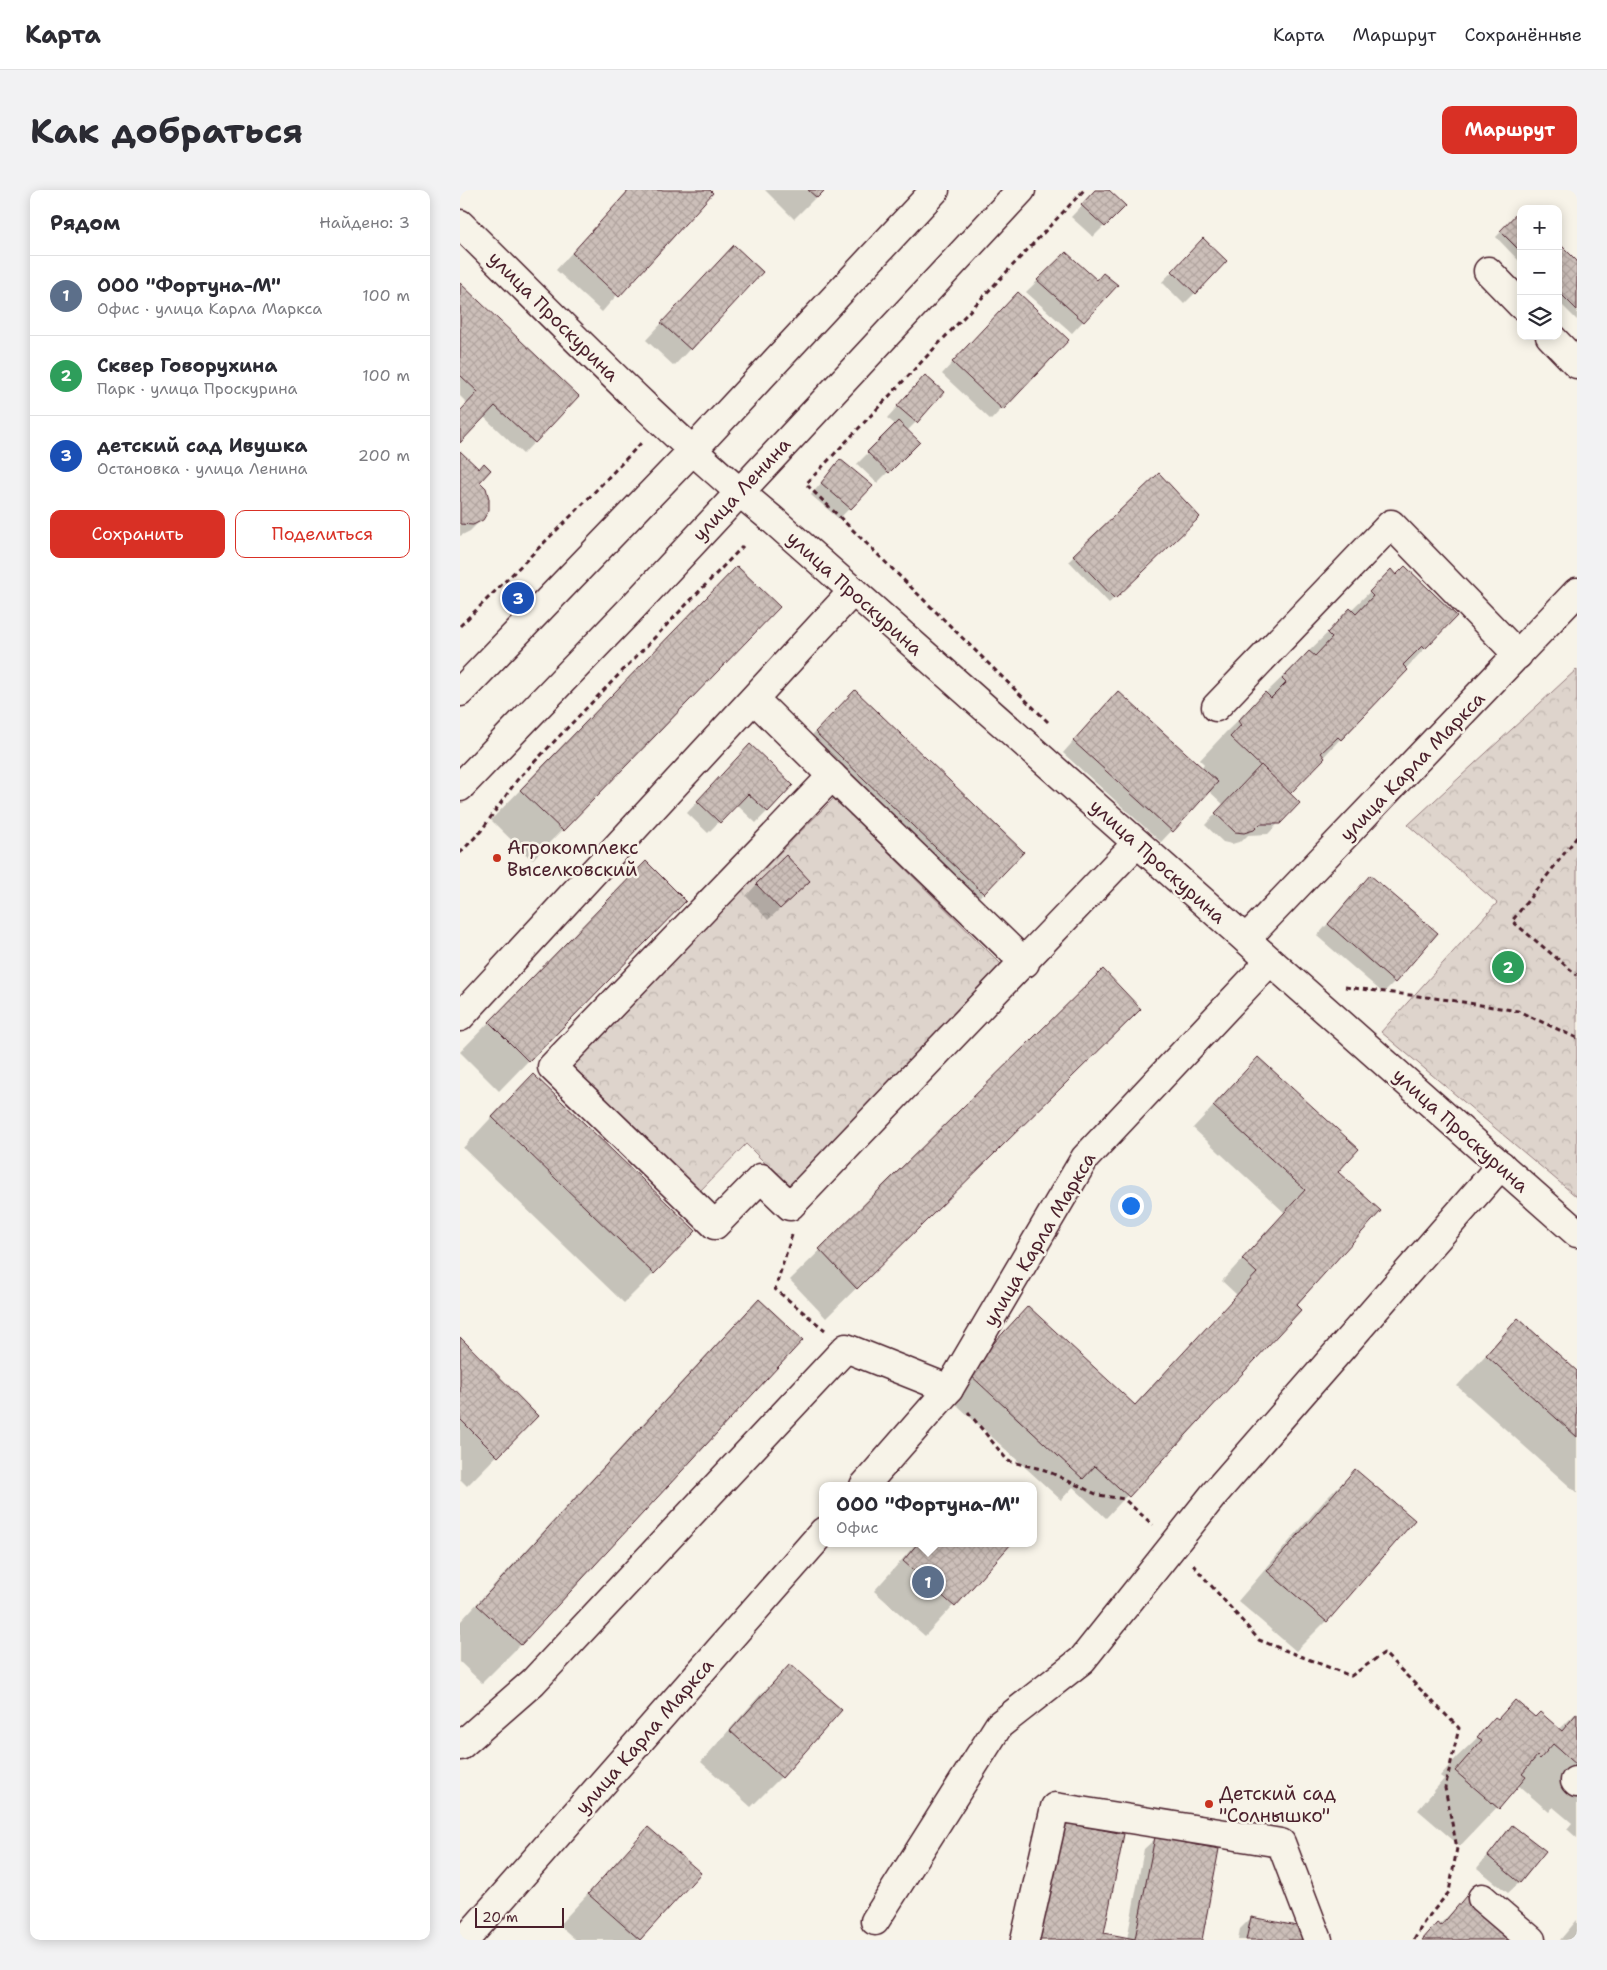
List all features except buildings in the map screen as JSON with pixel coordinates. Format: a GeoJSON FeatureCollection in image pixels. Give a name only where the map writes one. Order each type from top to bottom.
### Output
{"type":"FeatureCollection","features":[{"type":"Feature","properties":{"kind":"street"},"geometry":{"type":"LineString","coordinates":[[460,692],[693,450],[935,190]]}},
{"type":"Feature","properties":{"kind":"street","name":"улица Ленина"},"geometry":{"type":"LineString","coordinates":[[460,787],[632,608],[738,491],[1021,190]]}},
{"type":"Feature","properties":{"kind":"street","name":"улица Проскурина"},"geometry":{"type":"LineString","coordinates":[[460,224],[661,421],[738,491],[1577,1232]]}},
{"type":"Feature","properties":{"kind":"street"},"geometry":{"type":"LineString","coordinates":[[1488,271],[1517,301]]}},
{"type":"Feature","properties":{"kind":"street"},"geometry":{"type":"LineString","coordinates":[[1554,340],[1577,364]]}},
{"type":"Feature","properties":{"kind":"street"},"geometry":{"type":"LineString","coordinates":[[1216,708],[1391,524],[1518,655]]}},
{"type":"Feature","properties":{"kind":"street"},"geometry":{"type":"LineString","coordinates":[[460,1017],[853,591]]}},
{"type":"Feature","properties":{"kind":"street","name":"улица Карла Маркса"},"geometry":{"type":"LineString","coordinates":[[1246,939],[1577,592]]}},
{"type":"Feature","properties":{"kind":"street"},"geometry":{"type":"LineString","coordinates":[[754,699],[1025,962]]}},
{"type":"Feature","properties":{"kind":"street"},"geometry":{"type":"LineString","coordinates":[[832,776],[552,1068],[715,1225],[761,1178],[790,1206],[1138,843]]}},
{"type":"Feature","properties":{"kind":"street","name":"улица Карла Маркса"},"geometry":{"type":"LineString","coordinates":[[867,1482],[949,1388],[1085,1158],[1270,961]]}},
{"type":"Feature","properties":{"kind":"street"},"geometry":{"type":"LineString","coordinates":[[875,1921],[999,1725],[1082,1660],[1215,1493],[1501,1165]]}},
{"type":"Feature","properties":{"kind":"street"},"geometry":{"type":"LineString","coordinates":[[460,1746],[533,1682],[846,1348],[949,1388]]}},
{"type":"Feature","properties":{"kind":"street","name":"улица Карла Маркса"},"geometry":{"type":"LineString","coordinates":[[465,1940],[819,1537]]}},
{"type":"Feature","properties":{"kind":"street"},"geometry":{"type":"LineString","coordinates":[[1025,1940],[1055,1807],[1281,1843],[1318,1940]]}},
{"type":"Feature","properties":{"kind":"street"},"geometry":{"type":"LineString","coordinates":[[1482,1898],[1531,1940]]}},
{"type":"Feature","properties":{"kind":"street"},"geometry":{"type":"LineString","coordinates":[[460,1920],[495,1906]]}},
{"type":"Feature","properties":{"kind":"path"},"geometry":{"type":"LineString","coordinates":[[1053,727],[806,484],[1084,190]]}},
{"type":"Feature","properties":{"kind":"path"},"geometry":{"type":"LineString","coordinates":[[460,626],[581,506],[661,421]]}},
{"type":"Feature","properties":{"kind":"path"},"geometry":{"type":"LineString","coordinates":[[460,854],[481,831],[517,780],[743,546]]}},
{"type":"Feature","properties":{"kind":"path"},"geometry":{"type":"LineString","coordinates":[[1577,837],[1512,921],[1577,975]]}},
{"type":"Feature","properties":{"kind":"path"},"geometry":{"type":"LineString","coordinates":[[1342,987],[1450,1000],[1518,1011],[1577,1038]]}},
{"type":"Feature","properties":{"kind":"path"},"geometry":{"type":"LineString","coordinates":[[794,1228],[775,1289],[846,1348]]}},
{"type":"Feature","properties":{"kind":"path"},"geometry":{"type":"LineString","coordinates":[[949,1388],[1008,1462],[1045,1470],[1098,1495],[1124,1500],[1174,1544],[1259,1640],[1351,1676],[1384,1653],[1459,1728],[1445,1788],[1457,1848],[1449,1892],[1424,1922],[1414,1940]]}},
{"type":"Feature","properties":{"kind":"green space"},"geometry":{"type":"Polygon","coordinates":[[[1577,669],[1577,1197],[1381,1032],[1497,903],[1408,825],[1577,669]]]}},
{"type":"Feature","properties":{"kind":"green space"},"geometry":{"type":"Polygon","coordinates":[[[834,798],[1008,971],[792,1190],[746,1144],[697,1194],[568,1066],[834,798]]]}},
{"type":"Feature","properties":{"kind":"place","name":"детский сад Ивушка"},"geometry":{"type":"Point","coordinates":[518,598]}},
{"type":"Feature","properties":{"kind":"place","name":"Агрокомплекс Выселковский"},"geometry":{"type":"Point","coordinates":[497,858]}},
{"type":"Feature","properties":{"kind":"place","name":"Сквер Говорухина"},"geometry":{"type":"Point","coordinates":[1508,967]}},
{"type":"Feature","properties":{"kind":"place","name":"ООО \"Фортуна-М\""},"geometry":{"type":"Point","coordinates":[928,1582]}},
{"type":"Feature","properties":{"kind":"place","name":"Детский сад \"Солнышко\""},"geometry":{"type":"Point","coordinates":[1209,1804]}}]}
